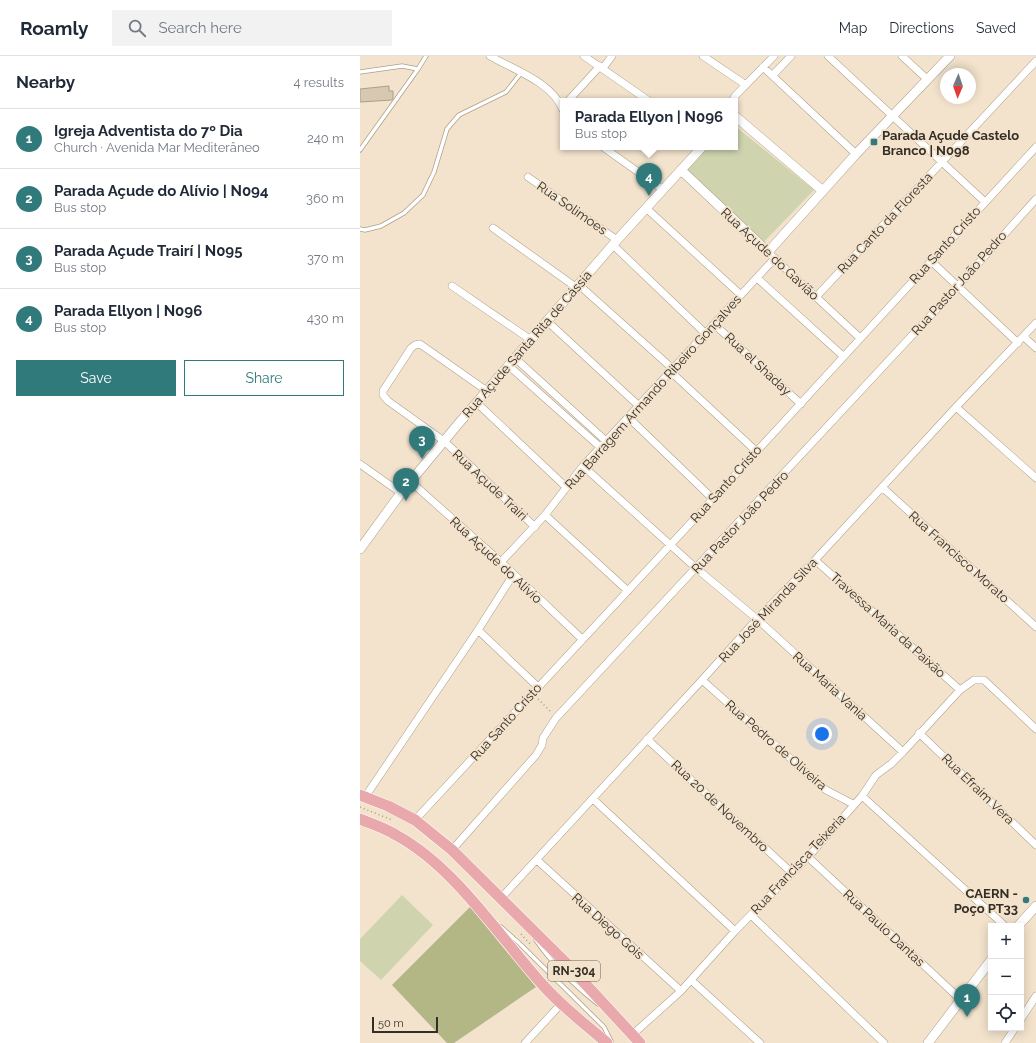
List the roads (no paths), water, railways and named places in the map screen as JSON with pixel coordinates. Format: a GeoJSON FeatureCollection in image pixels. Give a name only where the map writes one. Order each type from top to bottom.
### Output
{"type":"FeatureCollection","features":[{"type":"Feature","properties":{"kind":"main road","name":"RN-304"},"geometry":{"type":"LineString","coordinates":[[363,796],[415,820],[452,850],[566,963],[636,1039]]}},
{"type":"Feature","properties":{"kind":"main road","name":"RN-304"},"geometry":{"type":"LineString","coordinates":[[360,819],[396,835],[439,866],[479,908],[542,984],[561,1004],[607,1043]]}},
{"type":"Feature","properties":{"kind":"street"},"geometry":{"type":"LineString","coordinates":[[490,56],[550,91],[560,104]]}},
{"type":"Feature","properties":{"kind":"street"},"geometry":{"type":"LineString","coordinates":[[584,56],[645,98]]}},
{"type":"Feature","properties":{"kind":"street"},"geometry":{"type":"LineString","coordinates":[[571,98],[612,56]]}},
{"type":"Feature","properties":{"kind":"street"},"geometry":{"type":"LineString","coordinates":[[703,56],[746,85]]}},
{"type":"Feature","properties":{"kind":"street"},"geometry":{"type":"LineString","coordinates":[[734,98],[774,56]]}},
{"type":"Feature","properties":{"kind":"street"},"geometry":{"type":"LineString","coordinates":[[773,76],[791,56]]}},
{"type":"Feature","properties":{"kind":"street"},"geometry":{"type":"LineString","coordinates":[[828,56],[985,202]]}},
{"type":"Feature","properties":{"kind":"street"},"geometry":{"type":"LineString","coordinates":[[902,56],[928,80]]}},
{"type":"Feature","properties":{"kind":"street"},"geometry":{"type":"LineString","coordinates":[[768,252],[856,154],[950,56]]}},
{"type":"Feature","properties":{"kind":"street","name":"Rua Canto da Floresta"},"geometry":{"type":"LineString","coordinates":[[816,297],[1036,61]]}},
{"type":"Feature","properties":{"kind":"street"},"geometry":{"type":"LineString","coordinates":[[763,67],[856,154]]}},
{"type":"Feature","properties":{"kind":"street"},"geometry":{"type":"LineString","coordinates":[[738,119],[823,191]]}},
{"type":"Feature","properties":{"kind":"street","name":"Rua Santo Cristo"},"geometry":{"type":"LineString","coordinates":[[415,820],[671,545],[1036,147]]}},
{"type":"Feature","properties":{"kind":"street"},"geometry":{"type":"LineString","coordinates":[[608,150],[662,189]]}},
{"type":"Feature","properties":{"kind":"street","name":"Rua Açude Santa Rita de Cássia"},"geometry":{"type":"LineString","coordinates":[[360,548],[400,493],[444,441],[548,322],[615,242],[699,150]]}},
{"type":"Feature","properties":{"kind":"street","name":"Rua Açude do Gavião"},"geometry":{"type":"LineString","coordinates":[[681,170],[860,338]]}},
{"type":"Feature","properties":{"kind":"street","name":"Rua Solimoes"},"geometry":{"type":"LineString","coordinates":[[528,176],[615,242],[706,334]]}},
{"type":"Feature","properties":{"kind":"street","name":"Rua Pastor João Pedro"},"geometry":{"type":"LineString","coordinates":[[452,850],[536,755],[542,745],[543,738],[556,718],[697,569],[958,286],[1036,199]]}},
{"type":"Feature","properties":{"kind":"street"},"geometry":{"type":"LineString","coordinates":[[646,208],[741,295]]}},
{"type":"Feature","properties":{"kind":"street"},"geometry":{"type":"LineString","coordinates":[[493,228],[578,287],[672,371],[756,451]]}},
{"type":"Feature","properties":{"kind":"street","name":"Rua Barragem Armando Ribeiro Gonçalves"},"geometry":{"type":"LineString","coordinates":[[501,562],[545,515],[566,487],[600,447],[629,418],[775,258]]}},
{"type":"Feature","properties":{"kind":"street"},"geometry":{"type":"LineString","coordinates":[[931,262],[1018,343]]}},
{"type":"Feature","properties":{"kind":"street"},"geometry":{"type":"LineString","coordinates":[[757,278],[843,356]]}},
{"type":"Feature","properties":{"kind":"street"},"geometry":{"type":"LineString","coordinates":[[452,286],[531,340]]}},
{"type":"Feature","properties":{"kind":"street"},"geometry":{"type":"LineString","coordinates":[[548,322],[639,406]]}},
{"type":"Feature","properties":{"kind":"street","name":"Rua José Miranda Silva"},"geometry":{"type":"LineString","coordinates":[[501,898],[702,680],[757,618],[815,560],[956,407],[1036,324]]}},
{"type":"Feature","properties":{"kind":"street","name":"Rua el Shaday"},"geometry":{"type":"LineString","coordinates":[[715,325],[801,404]]}},
{"type":"Feature","properties":{"kind":"street"},"geometry":{"type":"LineString","coordinates":[[1024,337],[1036,348]]}},
{"type":"Feature","properties":{"kind":"street","name":"Rua Açude Trairi"},"geometry":{"type":"LineString","coordinates":[[487,391],[423,346],[415,345],[411,348],[383,391],[383,395],[388,401],[444,441],[534,527]]}},
{"type":"Feature","properties":{"kind":"street"},"geometry":{"type":"LineString","coordinates":[[515,358],[606,441]]}},
{"type":"Feature","properties":{"kind":"street"},"geometry":{"type":"LineString","coordinates":[[509,366],[600,447]]}},
{"type":"Feature","properties":{"kind":"street"},"geometry":{"type":"LineString","coordinates":[[477,403],[566,487]]}},
{"type":"Feature","properties":{"kind":"street"},"geometry":{"type":"LineString","coordinates":[[956,407],[1036,478]]}},
{"type":"Feature","properties":{"kind":"street"},"geometry":{"type":"LineString","coordinates":[[629,418],[713,499]]}},
{"type":"Feature","properties":{"kind":"street"},"geometry":{"type":"LineString","coordinates":[[360,464],[400,493]]}},
{"type":"Feature","properties":{"kind":"street","name":"Rua Maria Vania"},"geometry":{"type":"LineString","coordinates":[[583,466],[697,569],[757,618],[903,752]]}},
{"type":"Feature","properties":{"kind":"street","name":"Rua Açude do Alivio"},"geometry":{"type":"LineString","coordinates":[[410,481],[501,562],[582,639]]}},
{"type":"Feature","properties":{"kind":"street","name":"Rua Francisco Morato"},"geometry":{"type":"LineString","coordinates":[[882,487],[1034,622]]}},
{"type":"Feature","properties":{"kind":"street"},"geometry":{"type":"LineString","coordinates":[[545,515],[628,591]]}},
{"type":"Feature","properties":{"kind":"street","name":"Travessa Maria da Paixão"},"geometry":{"type":"LineString","coordinates":[[815,560],[960,690]]}},
{"type":"Feature","properties":{"kind":"street"},"geometry":{"type":"LineString","coordinates":[[363,796],[478,630],[513,575]]}},
{"type":"Feature","properties":{"kind":"street"},"geometry":{"type":"LineString","coordinates":[[478,630],[538,687]]}},
{"type":"Feature","properties":{"kind":"street","name":"Rua Pedro de Oliveira"},"geometry":{"type":"LineString","coordinates":[[702,680],[826,790],[853,804]]}},
{"type":"Feature","properties":{"kind":"street","name":"Rua Francisca Teixeria"},"geometry":{"type":"LineString","coordinates":[[636,1039],[734,931],[808,857],[853,804],[862,796],[870,780],[891,764],[903,752],[960,690],[974,680],[984,680],[1036,729]]}},
{"type":"Feature","properties":{"kind":"street","name":"Rua Efraim Vera"},"geometry":{"type":"LineString","coordinates":[[919,733],[1036,845]]}},
{"type":"Feature","properties":{"kind":"street","name":"Rua 20 de Novembro"},"geometry":{"type":"LineString","coordinates":[[648,739],[792,873]]}},
{"type":"Feature","properties":{"kind":"street"},"geometry":{"type":"LineString","coordinates":[[862,796],[1002,923]]}},
{"type":"Feature","properties":{"kind":"street"},"geometry":{"type":"LineString","coordinates":[[593,799],[734,931]]}},
{"type":"Feature","properties":{"kind":"street","name":"Rua Paulo Dantas"},"geometry":{"type":"LineString","coordinates":[[808,857],[960,999]]}},
{"type":"Feature","properties":{"kind":"street","name":"Rua Diego Gois"},"geometry":{"type":"LineString","coordinates":[[537,860],[681,991]]}},
{"type":"Feature","properties":{"kind":"street"},"geometry":{"type":"LineString","coordinates":[[1021,923],[1036,906]]}},
{"type":"Feature","properties":{"kind":"street"},"geometry":{"type":"LineString","coordinates":[[751,915],[884,1043]]}},
{"type":"Feature","properties":{"kind":"street"},"geometry":{"type":"LineString","coordinates":[[928,1043],[988,964]]}},
{"type":"Feature","properties":{"kind":"street"},"geometry":{"type":"LineString","coordinates":[[691,980],[760,1043]]}},
{"type":"Feature","properties":{"kind":"street"},"geometry":{"type":"LineString","coordinates":[[1024,1014],[1036,996]]}},
{"type":"Feature","properties":{"kind":"street"},"geometry":{"type":"LineString","coordinates":[[525,1043],[561,1004]]}},
{"type":"Feature","properties":{"kind":"street"},"geometry":{"type":"LineString","coordinates":[[1005,1043],[1013,1031]]}},
{"type":"Feature","properties":{"kind":"lane"},"geometry":{"type":"LineString","coordinates":[[360,150],[426,56]]}},
{"type":"Feature","properties":{"kind":"lane"},"geometry":{"type":"LineString","coordinates":[[360,72],[402,66],[418,69]]}},
{"type":"Feature","properties":{"kind":"lane"},"geometry":{"type":"LineString","coordinates":[[360,229],[365,230],[381,226],[404,213],[423,196],[434,172],[447,129],[458,115],[506,92],[521,73]]}},
{"type":"Feature","properties":{"kind":"lane"},"geometry":{"type":"LineString","coordinates":[[479,908],[519,943],[604,1027],[612,1043]]}},
{"type":"Feature","properties":{"kind":"place","name":"Parada Açude Castelo Branco | N098"},"geometry":{"type":"Point","coordinates":[874,142]}},
{"type":"Feature","properties":{"kind":"place","name":"Parada Ellyon | N096"},"geometry":{"type":"Point","coordinates":[649,196]}},
{"type":"Feature","properties":{"kind":"place","name":"Parada Açude Trairí | N095"},"geometry":{"type":"Point","coordinates":[422,459]}},
{"type":"Feature","properties":{"kind":"place","name":"Parada Açude do Alívio | N094"},"geometry":{"type":"Point","coordinates":[406,501]}},
{"type":"Feature","properties":{"kind":"place","name":"CAERN - Poço PT33"},"geometry":{"type":"Point","coordinates":[1026,900]}},
{"type":"Feature","properties":{"kind":"place","name":"Igreja Adventista do 7º Dia"},"geometry":{"type":"Point","coordinates":[967,1017]}}]}
